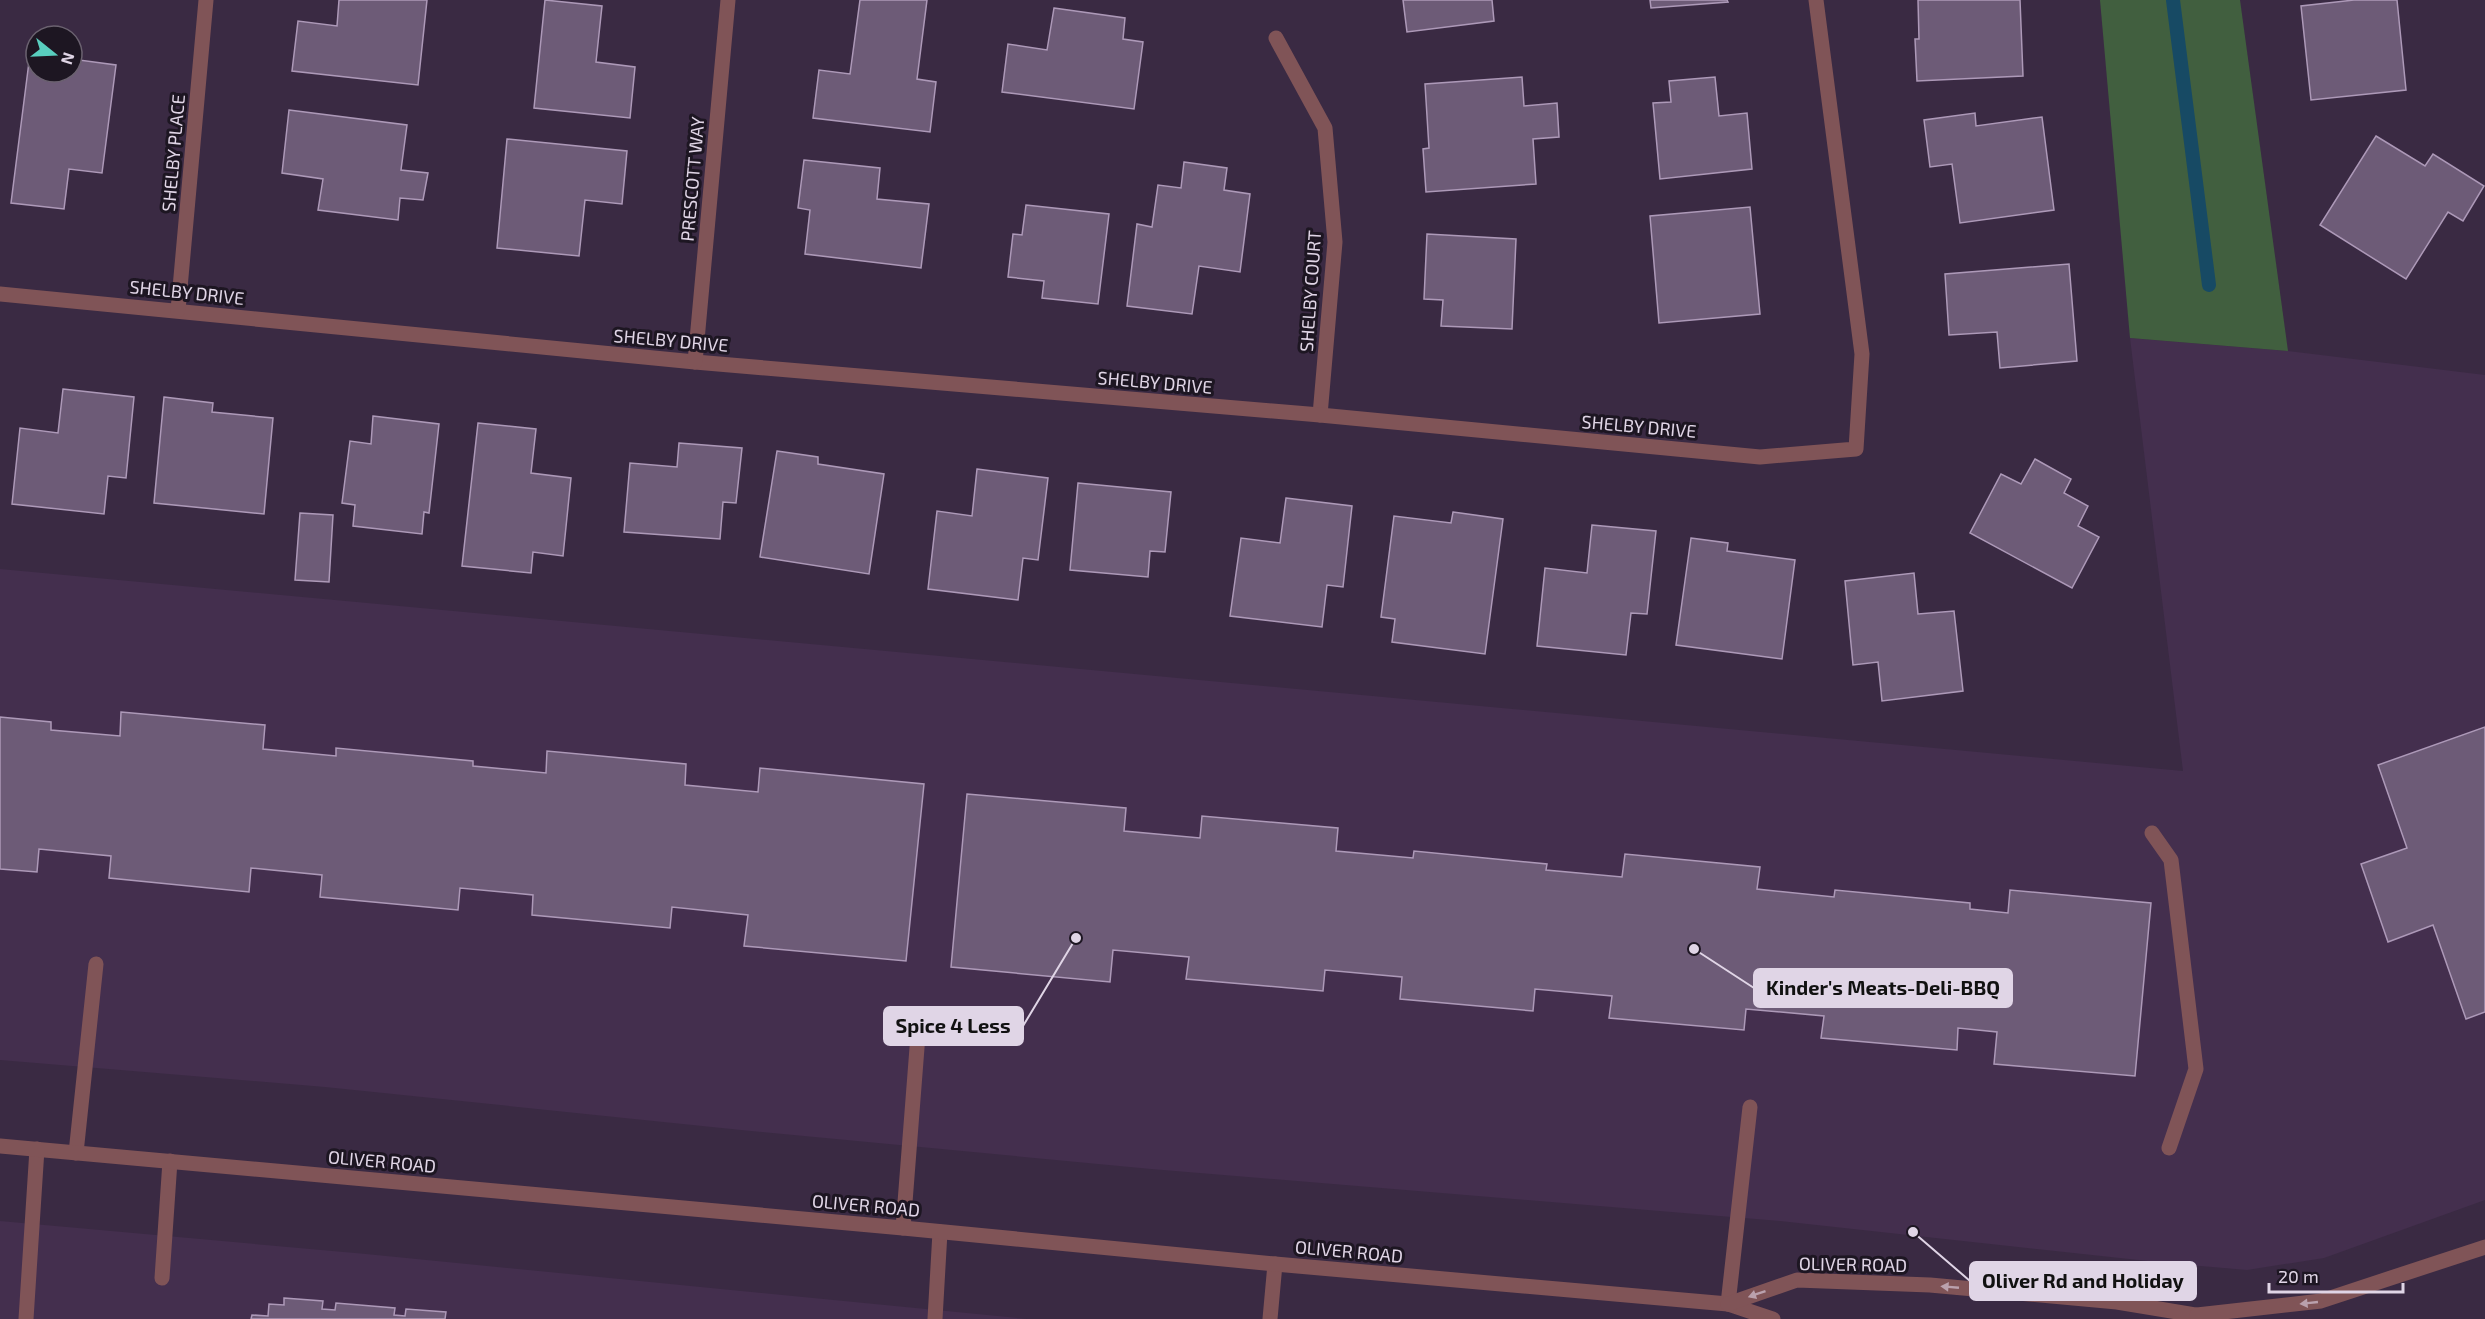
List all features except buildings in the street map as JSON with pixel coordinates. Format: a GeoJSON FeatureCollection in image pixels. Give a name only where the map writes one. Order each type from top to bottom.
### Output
{"type":"FeatureCollection","features":[{"type":"Feature","properties":{"kind":"street","name":"SHELBY PLACE"},"geometry":{"type":"LineString","coordinates":[[178,310],[206,0]]}},
{"type":"Feature","properties":{"kind":"street","name":"PRESCOTT WAY"},"geometry":{"type":"LineString","coordinates":[[695,362],[728,0]]}},
{"type":"Feature","properties":{"kind":"street","name":"SHELBY DRIVE"},"geometry":{"type":"LineString","coordinates":[[0,294],[695,362],[1320,415],[1760,457],[1856,449],[1862,354],[1816,0]]}},
{"type":"Feature","properties":{"kind":"street","name":"SHELBY COURT"},"geometry":{"type":"LineString","coordinates":[[1276,38],[1325,128],[1335,242],[1320,415]]}},
{"type":"Feature","properties":{"kind":"street"},"geometry":{"type":"LineString","coordinates":[[2152,833],[2171,860],[2196,1069],[2169,1148]]}},
{"type":"Feature","properties":{"kind":"street"},"geometry":{"type":"LineString","coordinates":[[76,1153],[96,964]]}},
{"type":"Feature","properties":{"kind":"street"},"geometry":{"type":"LineString","coordinates":[[903,1228],[918,1035]]}},
{"type":"Feature","properties":{"kind":"street"},"geometry":{"type":"LineString","coordinates":[[1728,1304],[1750,1107]]}},
{"type":"Feature","properties":{"kind":"street","name":"OLIVER ROAD"},"geometry":{"type":"LineString","coordinates":[[0,1146],[1728,1304],[1773,1319]]}},
{"type":"Feature","properties":{"kind":"street"},"geometry":{"type":"LineString","coordinates":[[26,1319],[37,1149]]}},
{"type":"Feature","properties":{"kind":"street"},"geometry":{"type":"LineString","coordinates":[[162,1278],[170,1161]]}},
{"type":"Feature","properties":{"kind":"street"},"geometry":{"type":"LineString","coordinates":[[934,1319],[940,1232]]}},
{"type":"Feature","properties":{"kind":"street","name":"OLIVER ROAD"},"geometry":{"type":"LineString","coordinates":[[1728,1304],[1797,1280],[1954,1287],[2117,1302],[2201,1317],[2321,1301],[2485,1247]]}},
{"type":"Feature","properties":{"kind":"street"},"geometry":{"type":"LineString","coordinates":[[1270,1319],[1275,1264]]}},
{"type":"Feature","properties":{"kind":"shaded area"},"geometry":{"type":"Polygon","coordinates":[[[2130,338],[2288,351],[2485,375],[2485,1200],[2324,1258],[2247,1270],[1780,1221],[1151,1169],[325,1087],[0,1060],[0,569],[2183,771],[2130,338]]]}},
{"type":"Feature","properties":{"kind":"shaded area"},"geometry":{"type":"Polygon","coordinates":[[[0,1221],[366,1254],[1027,1319],[0,1319],[0,1221]]]}},
{"type":"Feature","properties":{"kind":"green space"},"geometry":{"type":"Polygon","coordinates":[[[2100,0],[2240,0],[2288,351],[2130,338],[2100,0]]]}},
{"type":"Feature","properties":{"kind":"waterway"},"geometry":{"type":"LineString","coordinates":[[2173,0],[2209,285]]}},
{"type":"Feature","properties":{"kind":"place","name":"Spice 4 Less"},"geometry":{"type":"Point","coordinates":[1076,938]}},
{"type":"Feature","properties":{"kind":"place","name":"Kinder's Meats-Deli-BBQ"},"geometry":{"type":"Point","coordinates":[1694,949]}},
{"type":"Feature","properties":{"kind":"place","name":"Oliver Rd and Holiday"},"geometry":{"type":"Point","coordinates":[1913,1232]}}]}
